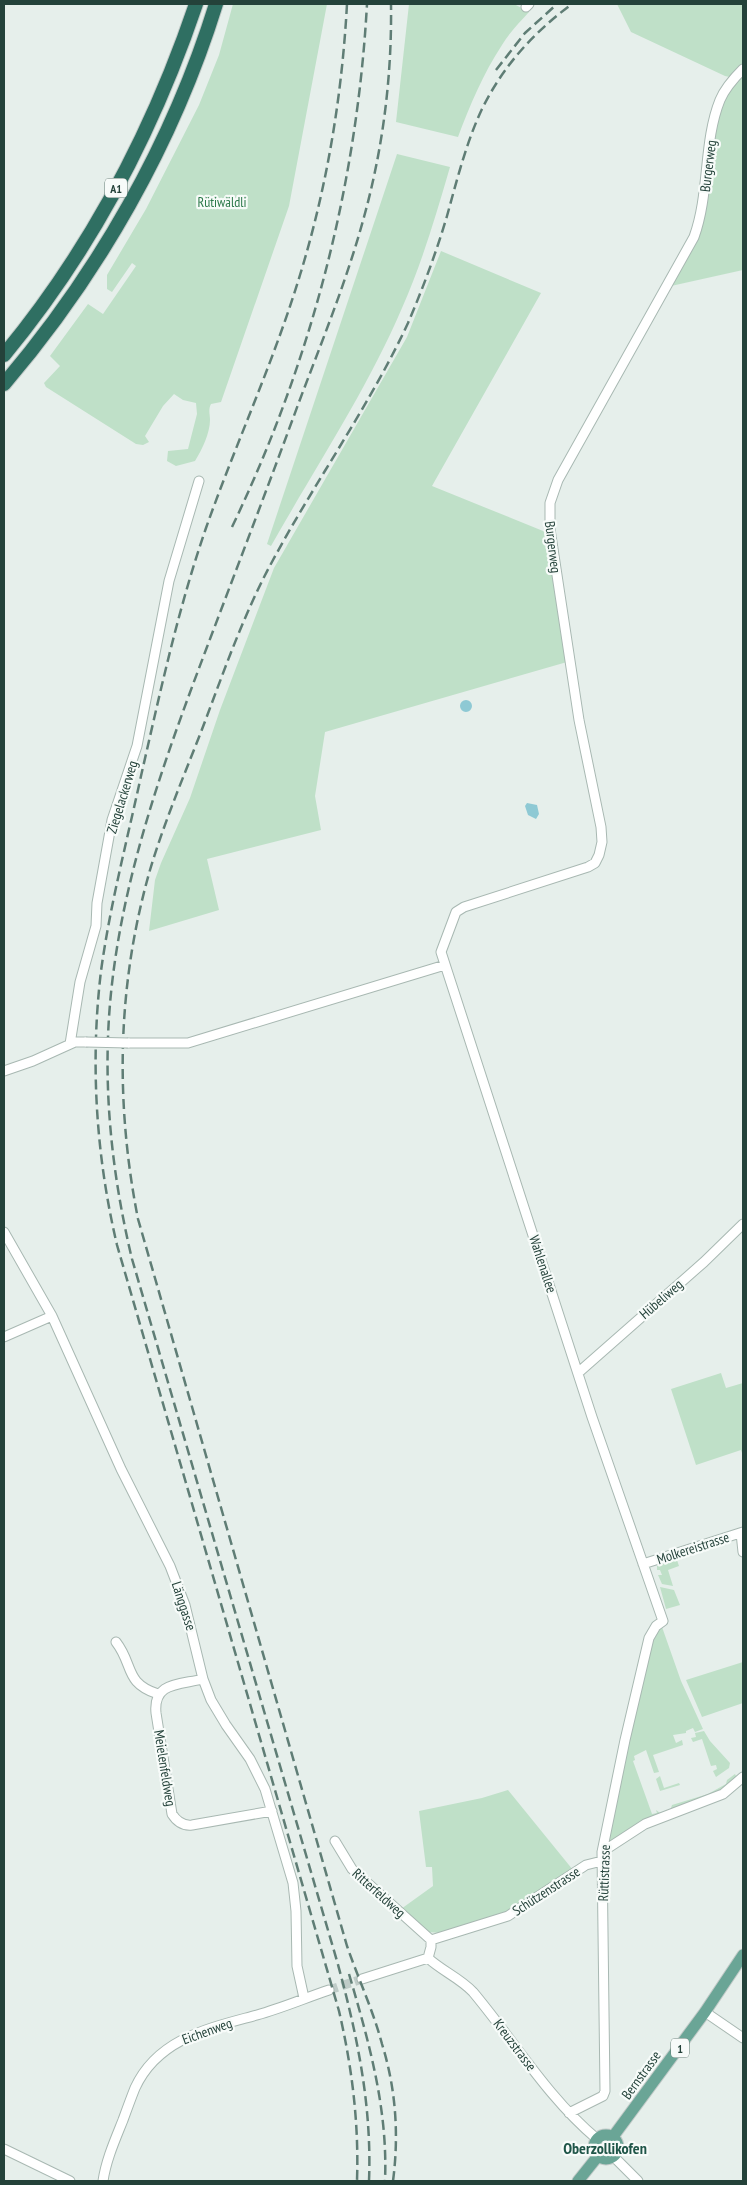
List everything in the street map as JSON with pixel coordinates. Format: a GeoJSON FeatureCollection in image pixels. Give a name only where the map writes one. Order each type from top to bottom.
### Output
{"type":"FeatureCollection","features":[{"type":"Feature","properties":{"kind":"highway","name":"A1"},"geometry":{"type":"LineString","coordinates":[[4,355],[64,273],[117,188],[164,89],[196,4]]}},
{"type":"Feature","properties":{"kind":"highway","name":"A1"},"geometry":{"type":"LineString","coordinates":[[4,384],[75,292],[130,203],[176,109],[216,4]]}},
{"type":"Feature","properties":{"kind":"main road","name":"Bernstrasse"},"geometry":{"type":"LineString","coordinates":[[612,2138],[705,2012],[743,1955]]}},
{"type":"Feature","properties":{"kind":"main road"},"geometry":{"type":"LineString","coordinates":[[603,2136],[612,2138],[617,2147],[613,2156],[606,2159],[598,2156],[594,2148],[597,2139],[603,2136]]}},
{"type":"Feature","properties":{"kind":"main road"},"geometry":{"type":"LineString","coordinates":[[578,2181],[598,2156]]}},
{"type":"Feature","properties":{"kind":"street","name":"Burgerweg"},"geometry":{"type":"LineString","coordinates":[[445,964],[441,952],[442,945],[456,912],[473,903],[588,868],[599,855],[602,836],[600,817],[586,760],[579,720],[550,529],[550,502],[558,480],[694,237],[704,203],[716,113],[725,90],[743,69]]}},
{"type":"Feature","properties":{"kind":"street","name":"Ziegelackerweg"},"geometry":{"type":"LineString","coordinates":[[70,1044],[80,982],[96,926],[97,902],[112,820],[137,746],[167,590],[199,481]]}},
{"type":"Feature","properties":{"kind":"street"},"geometry":{"type":"LineString","coordinates":[[4,1071],[33,1062],[70,1044],[86,1042],[188,1043],[445,964]]}},
{"type":"Feature","properties":{"kind":"street","name":"Wahlenallee"},"geometry":{"type":"LineString","coordinates":[[445,964],[578,1372],[663,1621]]}},
{"type":"Feature","properties":{"kind":"street","name":"Hübeliweg"},"geometry":{"type":"LineString","coordinates":[[578,1372],[704,1262],[743,1224]]}},
{"type":"Feature","properties":{"kind":"street","name":"Länggasse"},"geometry":{"type":"LineString","coordinates":[[4,1232],[52,1316],[121,1469],[161,1546],[181,1592],[203,1679],[220,1717],[259,1774],[293,1883],[296,1910],[297,1966],[304,1998]]}},
{"type":"Feature","properties":{"kind":"street"},"geometry":{"type":"LineString","coordinates":[[4,1337],[52,1316]]}},
{"type":"Feature","properties":{"kind":"street"},"geometry":{"type":"LineString","coordinates":[[742,1532],[743,1552]]}},
{"type":"Feature","properties":{"kind":"street","name":"Molkereistrasse"},"geometry":{"type":"LineString","coordinates":[[643,1564],[742,1532]]}},
{"type":"Feature","properties":{"kind":"street","name":"Rüttistrasse"},"geometry":{"type":"LineString","coordinates":[[569,2113],[601,2098],[605,2094],[602,1856],[629,1721],[649,1638],[656,1626],[663,1621]]}},
{"type":"Feature","properties":{"kind":"street"},"geometry":{"type":"LineString","coordinates":[[116,1642],[122,1650],[132,1678],[139,1685],[158,1694],[165,1688],[203,1679]]}},
{"type":"Feature","properties":{"kind":"street","name":"Meielenfeldweg"},"geometry":{"type":"LineString","coordinates":[[158,1694],[156,1713],[172,1814],[175,1819],[186,1826],[272,1811]]}},
{"type":"Feature","properties":{"kind":"street","name":"Schützenstrasse"},"geometry":{"type":"LineString","coordinates":[[431,1940],[508,1916],[602,1856],[645,1824],[723,1794],[743,1776]]}},
{"type":"Feature","properties":{"kind":"street","name":"Ritterfeldweg"},"geometry":{"type":"LineString","coordinates":[[335,1841],[352,1869],[431,1940]]}},
{"type":"Feature","properties":{"kind":"street"},"geometry":{"type":"LineString","coordinates":[[362,1979],[428,1958],[431,1940]]}},
{"type":"Feature","properties":{"kind":"street","name":"Kreuzstrasse"},"geometry":{"type":"LineString","coordinates":[[428,1958],[439,1968],[461,1981],[473,1992],[569,2113],[597,2139]]}},
{"type":"Feature","properties":{"kind":"street"},"geometry":{"type":"LineString","coordinates":[[304,1998],[329,1990]]}},
{"type":"Feature","properties":{"kind":"street","name":"Eichenweg"},"geometry":{"type":"LineString","coordinates":[[103,2181],[135,2088],[149,2067],[166,2050],[179,2040],[195,2033],[275,2010],[304,1998]]}},
{"type":"Feature","properties":{"kind":"street"},"geometry":{"type":"LineString","coordinates":[[705,2012],[743,2038]]}},
{"type":"Feature","properties":{"kind":"street"},"geometry":{"type":"LineString","coordinates":[[4,2149],[70,2181]]}},
{"type":"Feature","properties":{"kind":"street"},"geometry":{"type":"LineString","coordinates":[[613,2156],[638,2181]]}},
{"type":"Feature","properties":{"kind":"green space","name":"Rütiwäldli"},"geometry":{"type":"Polygon","coordinates":[[[233,4],[327,4],[289,206],[221,402],[211,404],[210,406],[210,425],[203,447],[195,461],[176,466],[167,461],[168,451],[188,449],[197,414],[196,403],[183,400],[174,394],[163,406],[145,436],[149,442],[143,445],[136,444],[46,387],[44,383],[60,366],[50,356],[88,304],[103,314],[136,266],[132,263],[112,292],[107,289],[107,275],[146,209],[199,105],[219,55],[233,4]]]}},
{"type":"Feature","properties":{"kind":"green space"},"geometry":{"type":"Polygon","coordinates":[[[409,4],[514,4],[529,12],[508,36],[495,56],[472,101],[458,137],[396,122],[409,4]]]}},
{"type":"Feature","properties":{"kind":"green space"},"geometry":{"type":"Polygon","coordinates":[[[617,4],[743,4],[743,270],[671,286],[689,251],[718,114],[734,78],[725,76],[631,32],[617,4]]]}},
{"type":"Feature","properties":{"kind":"green space"},"geometry":{"type":"Polygon","coordinates":[[[397,154],[450,167],[428,239],[409,291],[373,369],[271,546],[267,544],[397,154]]]}},
{"type":"Feature","properties":{"kind":"green space"},"geometry":{"type":"Polygon","coordinates":[[[441,251],[541,293],[432,486],[548,533],[567,662],[325,732],[315,796],[321,830],[207,859],[219,910],[149,931],[155,880],[190,798],[220,710],[274,568],[407,337],[441,251]]]}},
{"type":"Feature","properties":{"kind":"green space"},"geometry":{"type":"Polygon","coordinates":[[[721,1373],[726,1388],[743,1383],[743,1456],[741,1450],[696,1465],[671,1389],[721,1373]]]}},
{"type":"Feature","properties":{"kind":"green space"},"geometry":{"type":"Polygon","coordinates":[[[677,1560],[679,1566],[668,1570],[673,1586],[662,1584],[658,1575],[662,1575],[660,1570],[657,1570],[657,1566],[677,1560]]]}},
{"type":"Feature","properties":{"kind":"green space"},"geometry":{"type":"Polygon","coordinates":[[[660,1587],[674,1590],[680,1605],[666,1609],[660,1587]]]}},
{"type":"Feature","properties":{"kind":"green space"},"geometry":{"type":"Polygon","coordinates":[[[662,1627],[681,1681],[703,1729],[695,1732],[693,1728],[686,1731],[686,1733],[673,1735],[676,1743],[682,1740],[683,1745],[653,1755],[659,1772],[654,1773],[646,1750],[634,1756],[635,1760],[633,1761],[652,1814],[657,1813],[656,1810],[660,1813],[608,1843],[621,1774],[653,1635],[662,1627]]]}},
{"type":"Feature","properties":{"kind":"green space"},"geometry":{"type":"Polygon","coordinates":[[[743,1662],[743,1703],[702,1717],[686,1680],[743,1662]]]}},
{"type":"Feature","properties":{"kind":"green space"},"geometry":{"type":"Polygon","coordinates":[[[704,1731],[710,1741],[730,1763],[729,1768],[716,1777],[713,1771],[717,1769],[716,1765],[711,1766],[702,1739],[693,1742],[691,1738],[696,1737],[695,1733],[704,1731]]]}},
{"type":"Feature","properties":{"kind":"green space"},"geometry":{"type":"Polygon","coordinates":[[[735,1774],[737,1778],[715,1793],[695,1802],[671,1808],[672,1805],[708,1794],[726,1784],[727,1780],[735,1774]]]}},
{"type":"Feature","properties":{"kind":"green space"},"geometry":{"type":"Polygon","coordinates":[[[660,1776],[664,1788],[679,1783],[680,1785],[660,1791],[656,1779],[660,1776]]]}},
{"type":"Feature","properties":{"kind":"green space"},"geometry":{"type":"Polygon","coordinates":[[[508,1790],[573,1870],[506,1914],[441,1933],[428,1932],[401,1909],[433,1886],[432,1867],[426,1867],[419,1811],[482,1798],[508,1790]]]}},
{"type":"Feature","properties":{"kind":"water"},"geometry":{"type":"Polygon","coordinates":[[[464,700],[468,700],[472,706],[468,712],[464,712],[460,708],[460,704],[464,700]]]}},
{"type":"Feature","properties":{"kind":"water"},"geometry":{"type":"Polygon","coordinates":[[[527,803],[537,805],[539,814],[536,819],[528,815],[525,806],[527,803]]]}},
{"type":"Feature","properties":{"kind":"tunnel"},"geometry":{"type":"LineString","coordinates":[[329,1990],[362,1979]]}},
{"type":"Feature","properties":{"kind":"railway"},"geometry":{"type":"LineString","coordinates":[[347,4],[345,38],[332,141],[310,242],[279,339],[206,528],[178,620],[163,682],[109,922],[101,971],[98,1006],[96,1075],[97,1109],[104,1178],[117,1245],[339,2011],[354,2095],[357,2181]]}},
{"type":"Feature","properties":{"kind":"railway"},"geometry":{"type":"LineString","coordinates":[[232,527],[260,465],[285,401],[307,337],[325,272],[341,206],[353,139],[362,72],[367,4]]}},
{"type":"Feature","properties":{"kind":"railway"},"geometry":{"type":"LineString","coordinates":[[369,2181],[368,2125],[362,2070],[344,1988],[132,1259],[119,1193],[110,1126],[108,1026],[117,949],[125,904],[161,774],[191,689],[334,310],[364,217],[371,191],[385,112],[390,58],[391,4]]}},
{"type":"Feature","properties":{"kind":"railway"},"geometry":{"type":"LineString","coordinates":[[496,70],[525,33],[557,4]]}},
{"type":"Feature","properties":{"kind":"railway"},"geometry":{"type":"LineString","coordinates":[[393,2181],[396,2129],[387,2061],[374,2019],[347,1946],[138,1219],[131,1175],[123,1087],[126,1000],[139,913],[155,852],[252,602],[290,530],[377,383],[408,323],[438,243],[471,135],[490,93],[510,64],[532,38],[572,4]]}},
{"type":"Feature","properties":{"kind":"railway"},"geometry":{"type":"LineString","coordinates":[[349,1974],[376,2076],[383,2128],[385,2181]]}},
{"type":"Feature","properties":{"kind":"district","name":"Oberzollikofen"},"geometry":{"type":"Point","coordinates":[605,2148]}}]}
